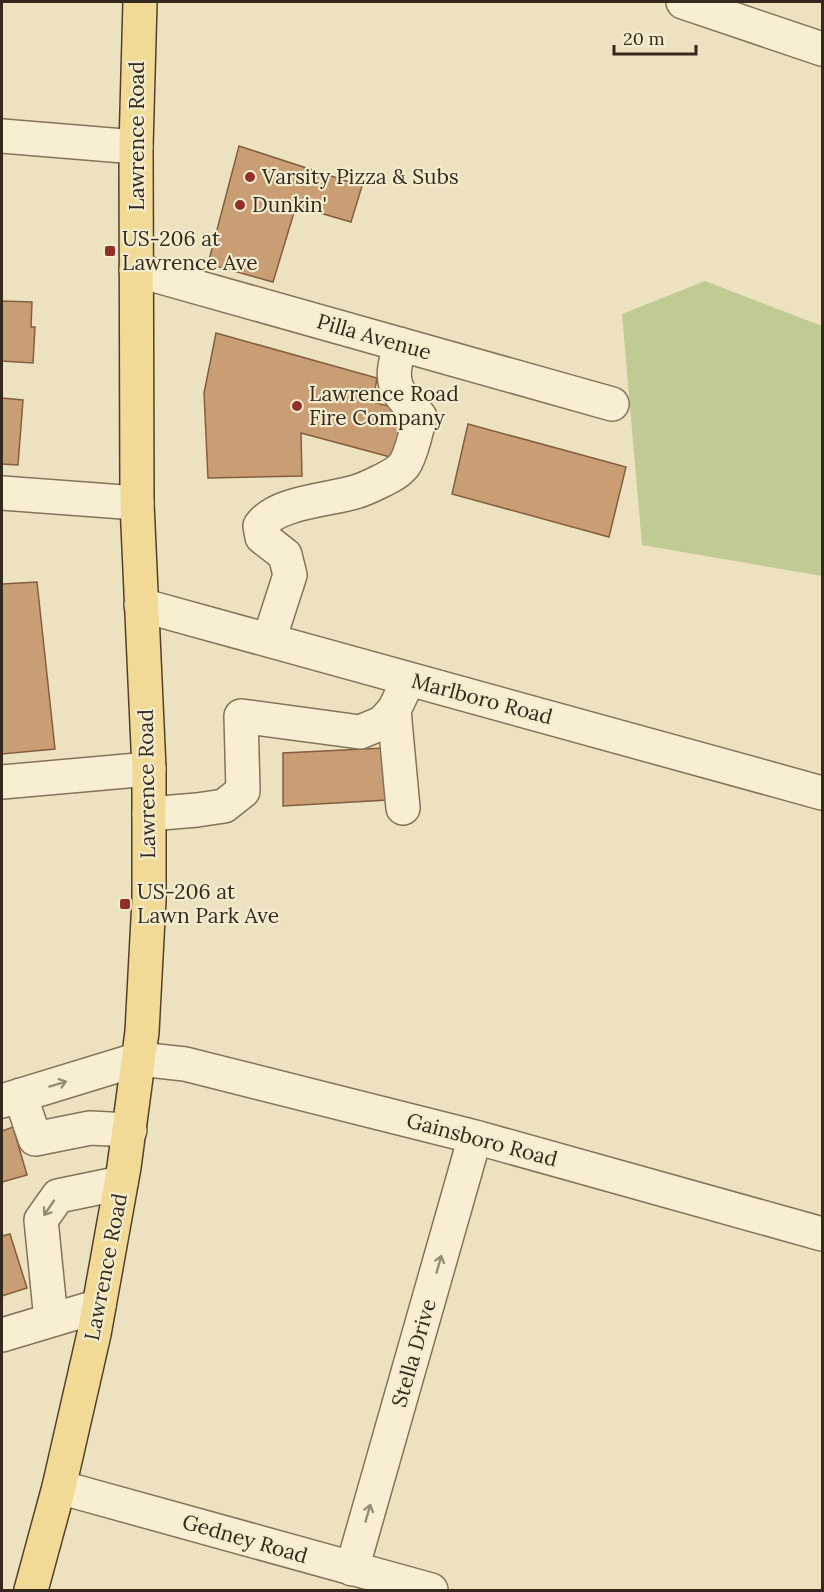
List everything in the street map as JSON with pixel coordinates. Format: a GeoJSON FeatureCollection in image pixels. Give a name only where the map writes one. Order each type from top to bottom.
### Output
{"type":"FeatureCollection","features":[{"type":"Feature","properties":{"kind":"main road","name":"Lawrence Road"},"geometry":{"type":"LineString","coordinates":[[31,1590],[59,1487],[99,1306],[140,1059],[148,900],[148,769],[137,504],[136,147],[140,2]]}},
{"type":"Feature","properties":{"kind":"street"},"geometry":{"type":"LineString","coordinates":[[683,2],[822,49]]}},
{"type":"Feature","properties":{"kind":"street"},"geometry":{"type":"LineString","coordinates":[[2,136],[136,147]]}},
{"type":"Feature","properties":{"kind":"street","name":"Pilla Avenue"},"geometry":{"type":"LineString","coordinates":[[136,270],[612,404]]}},
{"type":"Feature","properties":{"kind":"street"},"geometry":{"type":"LineString","coordinates":[[268,640],[290,575],[285,555],[262,537],[260,526],[264,519],[273,514],[319,499],[338,497],[368,488],[396,473],[406,462],[420,417],[400,394],[393,376],[400,344]]}},
{"type":"Feature","properties":{"kind":"street"},"geometry":{"type":"LineString","coordinates":[[2,493],[137,504]]}},
{"type":"Feature","properties":{"kind":"street","name":"Marlboro Road"},"geometry":{"type":"LineString","coordinates":[[141,605],[822,793]]}},
{"type":"Feature","properties":{"kind":"street"},"geometry":{"type":"LineString","coordinates":[[148,814],[224,806],[243,791],[241,716],[360,732],[382,723],[394,710],[409,679]]}},
{"type":"Feature","properties":{"kind":"street"},"geometry":{"type":"LineString","coordinates":[[394,710],[403,808]]}},
{"type":"Feature","properties":{"kind":"street"},"geometry":{"type":"LineString","coordinates":[[2,782],[148,769]]}},
{"type":"Feature","properties":{"kind":"street"},"geometry":{"type":"LineString","coordinates":[[130,1130],[90,1128],[35,1139],[11,1098],[140,1059]]}},
{"type":"Feature","properties":{"kind":"street","name":"Gainsboro Road"},"geometry":{"type":"LineString","coordinates":[[140,1059],[185,1064],[475,1137],[822,1234]]}},
{"type":"Feature","properties":{"kind":"street","name":"Stella Drive"},"geometry":{"type":"LineString","coordinates":[[352,1569],[475,1137]]}},
{"type":"Feature","properties":{"kind":"street"},"geometry":{"type":"LineString","coordinates":[[51,1320],[41,1220],[58,1196],[121,1183]]}},
{"type":"Feature","properties":{"kind":"street"},"geometry":{"type":"LineString","coordinates":[[2,1335],[99,1306]]}},
{"type":"Feature","properties":{"kind":"street","name":"Gedney Road"},"geometry":{"type":"LineString","coordinates":[[59,1487],[431,1590]]}},
{"type":"Feature","properties":{"kind":"green space"},"geometry":{"type":"Polygon","coordinates":[[[705,281],[822,326],[822,576],[642,545],[622,314],[705,281]]]}},
{"type":"Feature","properties":{"kind":"building"},"geometry":{"type":"Polygon","coordinates":[[[239,146],[362,186],[351,222],[296,206],[273,282],[208,264],[239,146]]]}},
{"type":"Feature","properties":{"kind":"building"},"geometry":{"type":"Polygon","coordinates":[[[2,301],[32,302],[31,327],[35,327],[33,363],[2,361],[2,301]]]}},
{"type":"Feature","properties":{"kind":"building","name":"Lawrence Road Fire Company"},"geometry":{"type":"Polygon","coordinates":[[[216,333],[377,378],[373,402],[406,411],[394,458],[301,433],[302,476],[208,478],[204,393],[216,333]]]}},
{"type":"Feature","properties":{"kind":"building"},"geometry":{"type":"Polygon","coordinates":[[[2,398],[23,400],[18,465],[2,464],[2,398]]]}},
{"type":"Feature","properties":{"kind":"building"},"geometry":{"type":"Polygon","coordinates":[[[468,424],[626,467],[609,537],[452,494],[468,424]]]}},
{"type":"Feature","properties":{"kind":"building"},"geometry":{"type":"Polygon","coordinates":[[[37,582],[55,749],[2,754],[2,584],[37,582]]]}},
{"type":"Feature","properties":{"kind":"building"},"geometry":{"type":"Polygon","coordinates":[[[384,748],[388,800],[283,806],[283,753],[384,748]]]}},
{"type":"Feature","properties":{"kind":"building"},"geometry":{"type":"Polygon","coordinates":[[[13,1127],[27,1175],[2,1182],[2,1131],[13,1127]]]}},
{"type":"Feature","properties":{"kind":"building"},"geometry":{"type":"Polygon","coordinates":[[[10,1234],[27,1288],[2,1296],[2,1236],[10,1234]]]}},
{"type":"Feature","properties":{"kind":"place","name":"Varsity Pizza & Subs"},"geometry":{"type":"Point","coordinates":[250,177]}},
{"type":"Feature","properties":{"kind":"place","name":"Dunkin'"},"geometry":{"type":"Point","coordinates":[240,205]}},
{"type":"Feature","properties":{"kind":"place","name":"US-206 at Lawrence Ave"},"geometry":{"type":"Point","coordinates":[110,251]}},
{"type":"Feature","properties":{"kind":"place","name":"Lawrence Road Fire Company"},"geometry":{"type":"Point","coordinates":[297,406]}},
{"type":"Feature","properties":{"kind":"place","name":"US-206 at Lawn Park Ave"},"geometry":{"type":"Point","coordinates":[125,904]}}]}
